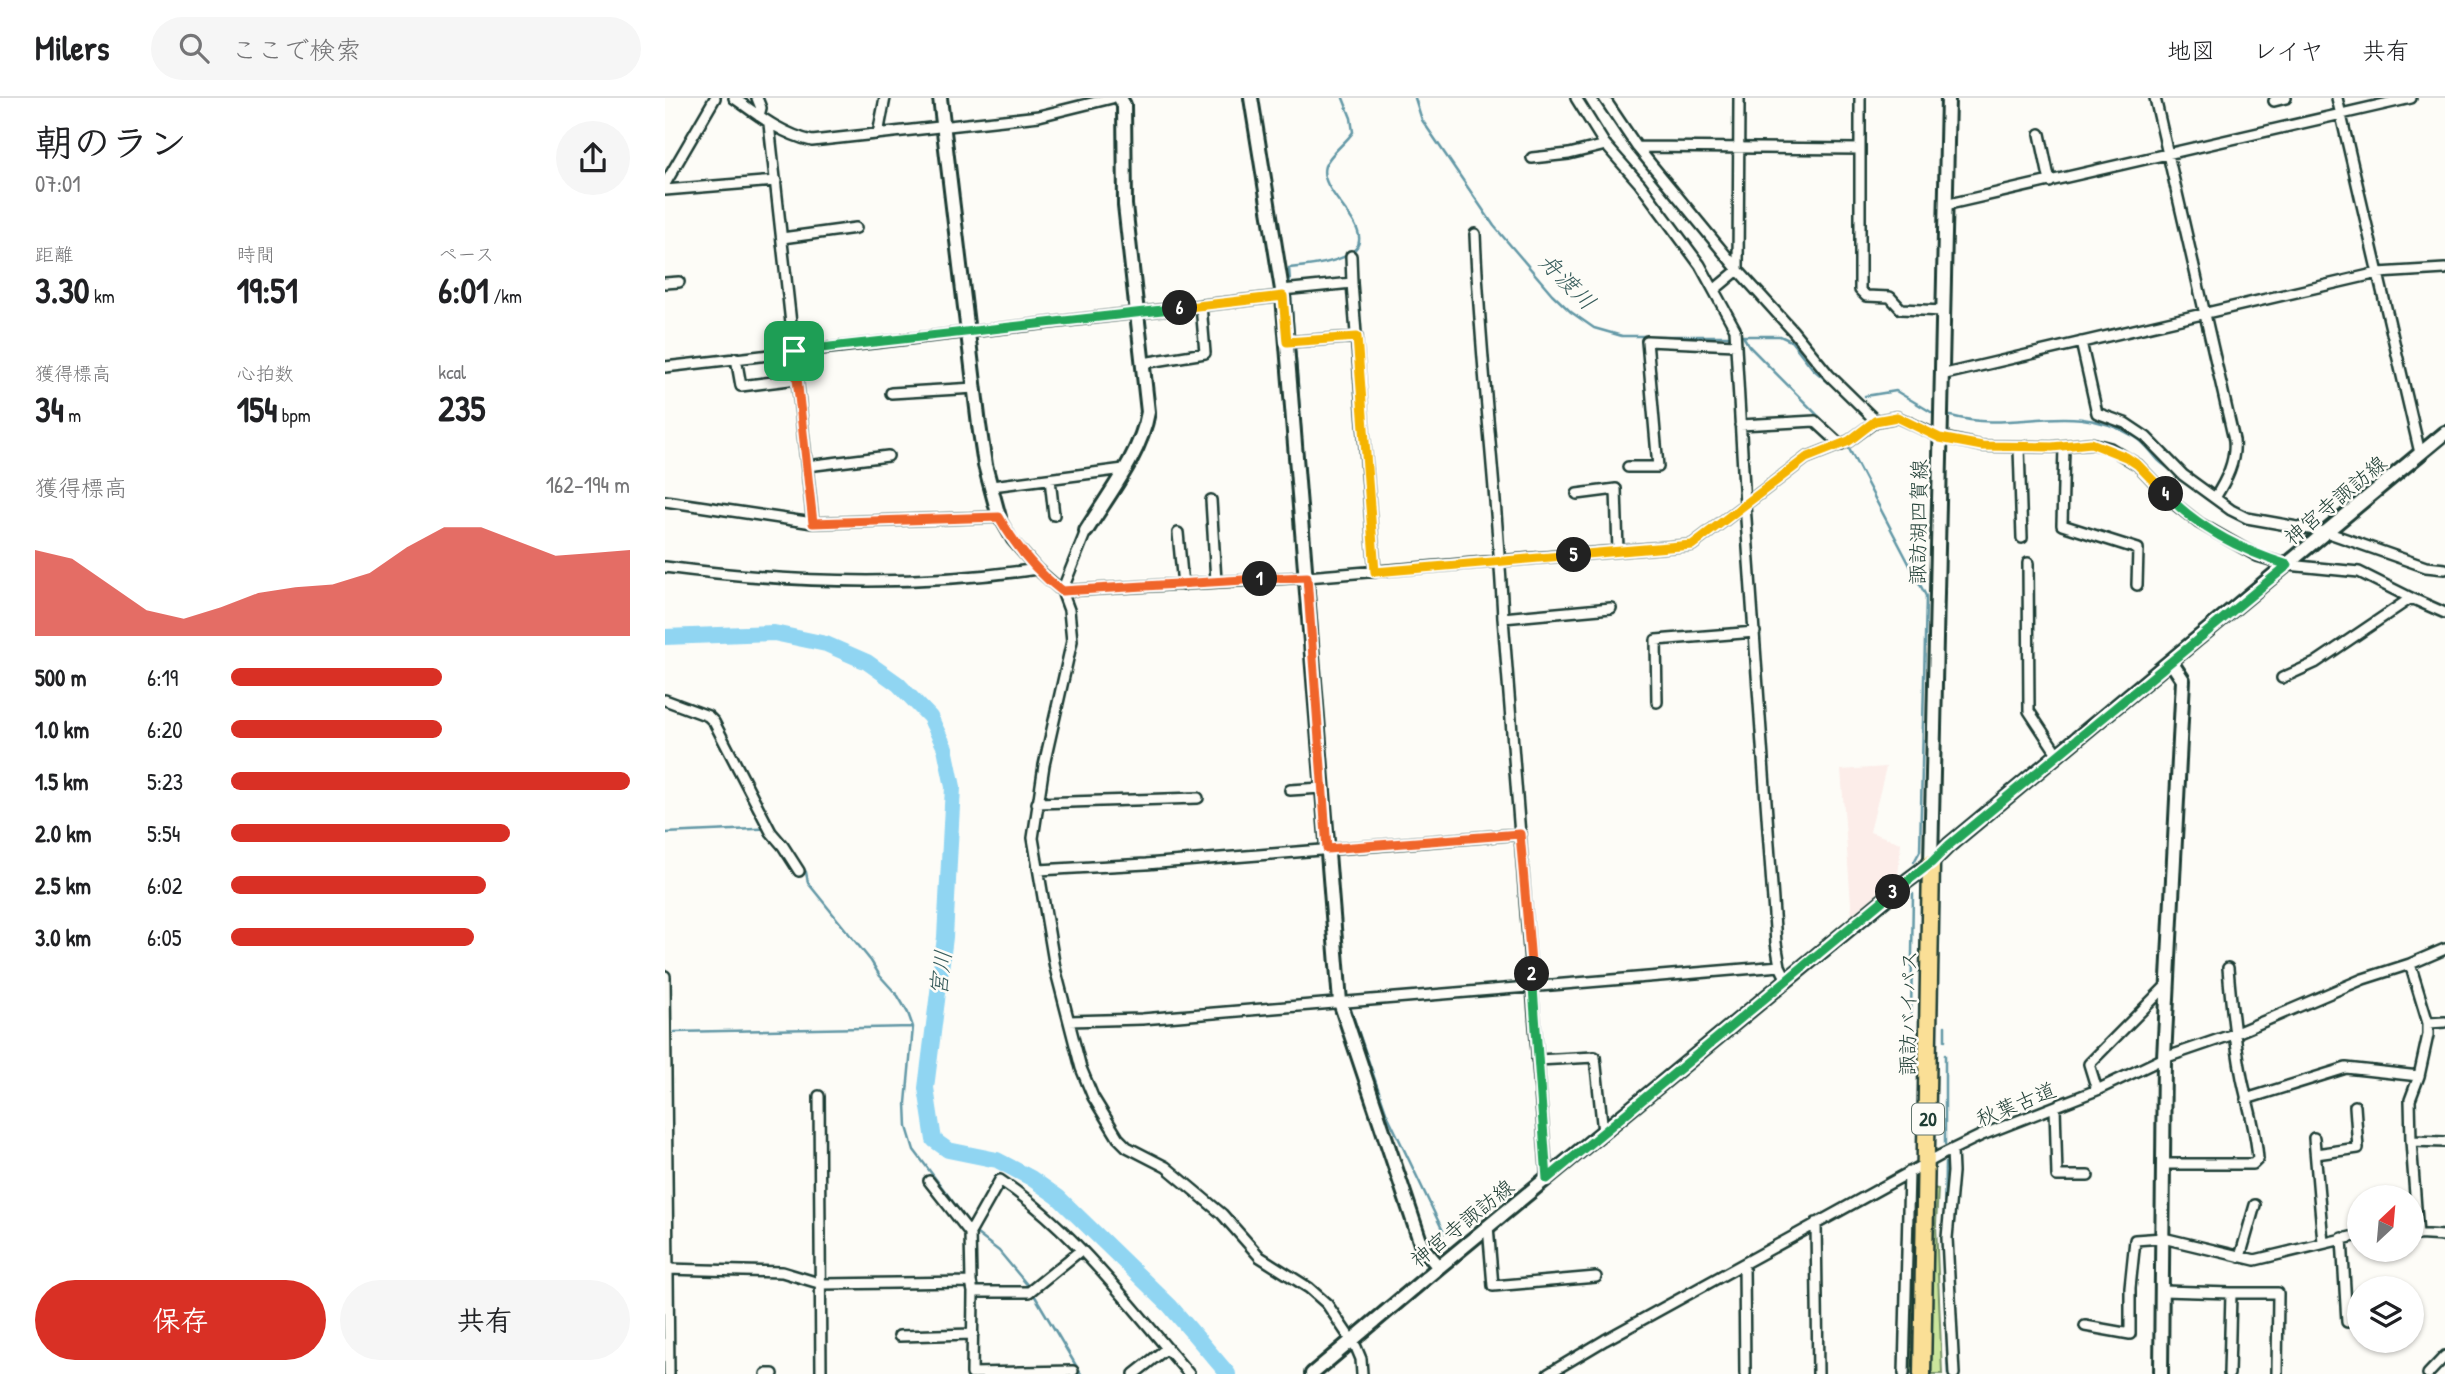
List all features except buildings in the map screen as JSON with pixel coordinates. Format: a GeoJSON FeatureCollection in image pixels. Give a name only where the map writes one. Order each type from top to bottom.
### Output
{"type":"FeatureCollection","features":[{"type":"Feature","properties":{"kind":"highway","name":"諏訪バイパス"},"geometry":{"type":"LineString","coordinates":[[1922,1374],[1931,863]]}},
{"type":"Feature","properties":{"kind":"street"},"geometry":{"type":"LineString","coordinates":[[665,184],[715,98]]}},
{"type":"Feature","properties":{"kind":"street"},"geometry":{"type":"LineString","coordinates":[[734,98],[769,124],[812,142],[1039,116],[1112,98]]}},
{"type":"Feature","properties":{"kind":"street"},"geometry":{"type":"LineString","coordinates":[[757,98],[761,108],[759,116]]}},
{"type":"Feature","properties":{"kind":"street"},"geometry":{"type":"LineString","coordinates":[[878,134],[885,98]]}},
{"type":"Feature","properties":{"kind":"street"},"geometry":{"type":"LineString","coordinates":[[940,98],[985,465],[999,517],[1012,540],[1037,569],[1062,591],[1069,610],[1072,641],[1051,729],[1033,838],[1047,933],[1081,1068],[1093,1097],[1118,1138],[1136,1153],[1152,1158],[1166,1167],[1222,1214],[1260,1256],[1309,1288],[1327,1304],[1352,1341],[1361,1359],[1362,1374]]}},
{"type":"Feature","properties":{"kind":"street"},"geometry":{"type":"LineString","coordinates":[[1062,591],[1086,531],[1124,469],[1145,428],[1148,412],[1125,205],[1124,105],[1120,98]]}},
{"type":"Feature","properties":{"kind":"street"},"geometry":{"type":"LineString","coordinates":[[1251,98],[1283,293],[1340,1002],[1422,1247],[1439,1267]]}},
{"type":"Feature","properties":{"kind":"street"},"geometry":{"type":"LineString","coordinates":[[1576,98],[1606,145],[1640,184],[1700,265],[1735,330],[1776,943],[1780,967],[1787,980]]}},
{"type":"Feature","properties":{"kind":"street"},"geometry":{"type":"LineString","coordinates":[[1604,98],[1637,147],[1738,270],[1829,375],[1875,421]]}},
{"type":"Feature","properties":{"kind":"street"},"geometry":{"type":"LineString","coordinates":[[1714,290],[1738,270],[1739,98]]}},
{"type":"Feature","properties":{"kind":"street"},"geometry":{"type":"LineString","coordinates":[[1860,98],[1860,290],[1866,296],[1890,298],[1901,309],[1943,311]]}},
{"type":"Feature","properties":{"kind":"street","name":"諏訪湖四賀線"},"geometry":{"type":"LineString","coordinates":[[1931,863],[1948,98]]}},
{"type":"Feature","properties":{"kind":"street"},"geometry":{"type":"LineString","coordinates":[[2155,98],[2235,449],[2226,480],[2215,498]]}},
{"type":"Feature","properties":{"kind":"street"},"geometry":{"type":"LineString","coordinates":[[2274,100],[2285,98]]}},
{"type":"Feature","properties":{"kind":"street"},"geometry":{"type":"LineString","coordinates":[[2337,98],[2420,453]]}},
{"type":"Feature","properties":{"kind":"street"},"geometry":{"type":"LineString","coordinates":[[1945,205],[2411,98]]}},
{"type":"Feature","properties":{"kind":"street"},"geometry":{"type":"LineString","coordinates":[[769,124],[813,523]]}},
{"type":"Feature","properties":{"kind":"street"},"geometry":{"type":"LineString","coordinates":[[2040,134],[2050,182]]}},
{"type":"Feature","properties":{"kind":"street"},"geometry":{"type":"LineString","coordinates":[[1532,158],[1569,154],[1606,145]]}},
{"type":"Feature","properties":{"kind":"street"},"geometry":{"type":"LineString","coordinates":[[1637,147],[1860,149]]}},
{"type":"Feature","properties":{"kind":"street"},"geometry":{"type":"LineString","coordinates":[[665,190],[776,181]]}},
{"type":"Feature","properties":{"kind":"street"},"geometry":{"type":"LineString","coordinates":[[782,238],[856,229]]}},
{"type":"Feature","properties":{"kind":"street"},"geometry":{"type":"LineString","coordinates":[[1475,234],[1478,310],[1547,1179]]}},
{"type":"Feature","properties":{"kind":"street"},"geometry":{"type":"LineString","coordinates":[[1351,256],[1375,572]]}},
{"type":"Feature","properties":{"kind":"street"},"geometry":{"type":"LineString","coordinates":[[1941,375],[2378,273],[2445,269]]}},
{"type":"Feature","properties":{"kind":"street"},"geometry":{"type":"LineString","coordinates":[[665,283],[680,282]]}},
{"type":"Feature","properties":{"kind":"street"},"geometry":{"type":"LineString","coordinates":[[665,367],[1138,313],[1353,283]]}},
{"type":"Feature","properties":{"kind":"street"},"geometry":{"type":"LineString","coordinates":[[1143,363],[1205,353],[1201,305]]}},
{"type":"Feature","properties":{"kind":"street"},"geometry":{"type":"LineString","coordinates":[[1287,342],[1357,337]]}},
{"type":"Feature","properties":{"kind":"street"},"geometry":{"type":"LineString","coordinates":[[1628,467],[1658,467],[1647,341],[1736,344]]}},
{"type":"Feature","properties":{"kind":"street"},"geometry":{"type":"LineString","coordinates":[[2081,342],[2097,413],[2125,423],[2146,436],[2183,475],[2247,518],[2326,532],[2426,567],[2445,569]]}},
{"type":"Feature","properties":{"kind":"street"},"geometry":{"type":"LineString","coordinates":[[736,358],[741,386],[797,379]]}},
{"type":"Feature","properties":{"kind":"street"},"geometry":{"type":"LineString","coordinates":[[891,393],[975,388]]}},
{"type":"Feature","properties":{"kind":"street"},"geometry":{"type":"LineString","coordinates":[[1062,591],[1307,577],[1692,545],[1806,458],[1844,443],[1875,421],[1897,417],[1940,438],[1982,446],[2019,448],[2091,443],[2126,457],[2138,465],[2176,505],[2199,523],[2257,555],[2288,565],[2360,572],[2445,613]]}},
{"type":"Feature","properties":{"kind":"street"},"geometry":{"type":"LineString","coordinates":[[1740,425],[1815,421],[1844,443]]}},
{"type":"Feature","properties":{"kind":"street","name":"神宮寺諏訪線"},"geometry":{"type":"LineString","coordinates":[[1312,1374],[1931,863],[1949,845],[2445,433]]}},
{"type":"Feature","properties":{"kind":"street"},"geometry":{"type":"LineString","coordinates":[[2064,446],[2062,525],[2139,549],[2137,584]]}},
{"type":"Feature","properties":{"kind":"street"},"geometry":{"type":"LineString","coordinates":[[2019,448],[2022,538]]}},
{"type":"Feature","properties":{"kind":"street"},"geometry":{"type":"LineString","coordinates":[[807,466],[888,456]]}},
{"type":"Feature","properties":{"kind":"street"},"geometry":{"type":"LineString","coordinates":[[992,486],[1124,469]]}},
{"type":"Feature","properties":{"kind":"street"},"geometry":{"type":"LineString","coordinates":[[1050,479],[1054,516]]}},
{"type":"Feature","properties":{"kind":"street"},"geometry":{"type":"LineString","coordinates":[[1577,494],[1616,489],[1618,551]]}},
{"type":"Feature","properties":{"kind":"street"},"geometry":{"type":"LineString","coordinates":[[1211,500],[1216,581]]}},
{"type":"Feature","properties":{"kind":"street"},"geometry":{"type":"LineString","coordinates":[[665,501],[813,523],[999,517]]}},
{"type":"Feature","properties":{"kind":"street"},"geometry":{"type":"LineString","coordinates":[[1178,533],[1183,585]]}},
{"type":"Feature","properties":{"kind":"street"},"geometry":{"type":"LineString","coordinates":[[2028,563],[2029,711],[2058,755]]}},
{"type":"Feature","properties":{"kind":"street"},"geometry":{"type":"LineString","coordinates":[[665,567],[727,575],[853,580],[1000,574],[1037,569]]}},
{"type":"Feature","properties":{"kind":"street"},"geometry":{"type":"LineString","coordinates":[[2282,678],[2315,663],[2410,598]]}},
{"type":"Feature","properties":{"kind":"street"},"geometry":{"type":"LineString","coordinates":[[1503,618],[1611,608]]}},
{"type":"Feature","properties":{"kind":"street"},"geometry":{"type":"LineString","coordinates":[[1657,702],[1656,640],[1755,632]]}},
{"type":"Feature","properties":{"kind":"street"},"geometry":{"type":"LineString","coordinates":[[2161,1374],[2164,1058],[2183,680],[2171,662]]}},
{"type":"Feature","properties":{"kind":"street"},"geometry":{"type":"LineString","coordinates":[[665,700],[708,716],[714,722],[771,832],[799,872]]}},
{"type":"Feature","properties":{"kind":"street"},"geometry":{"type":"LineString","coordinates":[[1290,790],[1322,788]]}},
{"type":"Feature","properties":{"kind":"street"},"geometry":{"type":"LineString","coordinates":[[1037,803],[1198,798]]}},
{"type":"Feature","properties":{"kind":"street"},"geometry":{"type":"LineString","coordinates":[[1039,870],[1520,834]]}},
{"type":"Feature","properties":{"kind":"street","name":"秋葉古道"},"geometry":{"type":"LineString","coordinates":[[1548,1374],[1593,1346],[1952,1150],[2097,1090],[2164,1058],[2234,1034],[2363,979],[2445,949]]}},
{"type":"Feature","properties":{"kind":"street"},"geometry":{"type":"LineString","coordinates":[[2410,964],[2428,1023],[2419,1076],[2410,1100],[2413,1185]]}},
{"type":"Feature","properties":{"kind":"street"},"geometry":{"type":"LineString","coordinates":[[1069,1021],[1142,1019],[1780,967]]}},
{"type":"Feature","properties":{"kind":"street"},"geometry":{"type":"LineString","coordinates":[[2164,1164],[2253,1164],[2258,1159],[2256,1128],[2246,1099],[2234,1034],[2228,968]]}},
{"type":"Feature","properties":{"kind":"street"},"geometry":{"type":"LineString","coordinates":[[665,976],[669,1374]]}},
{"type":"Feature","properties":{"kind":"street"},"geometry":{"type":"LineString","coordinates":[[2097,1090],[2089,1064],[2168,984]]}},
{"type":"Feature","properties":{"kind":"street"},"geometry":{"type":"LineString","coordinates":[[2428,1023],[2445,1022]]}},
{"type":"Feature","properties":{"kind":"street"},"geometry":{"type":"LineString","coordinates":[[1537,1060],[1595,1057],[1603,1132]]}},
{"type":"Feature","properties":{"kind":"street"},"geometry":{"type":"LineString","coordinates":[[2246,1099],[2346,1068],[2419,1076]]}},
{"type":"Feature","properties":{"kind":"street"},"geometry":{"type":"LineString","coordinates":[[819,1096],[821,1374]]}},
{"type":"Feature","properties":{"kind":"street"},"geometry":{"type":"LineString","coordinates":[[2316,1154],[2358,1148],[2355,1106]]}},
{"type":"Feature","properties":{"kind":"street"},"geometry":{"type":"LineString","coordinates":[[2055,1107],[2057,1177],[2088,1176]]}},
{"type":"Feature","properties":{"kind":"street"},"geometry":{"type":"LineString","coordinates":[[2315,1138],[2323,1242]]}},
{"type":"Feature","properties":{"kind":"street"},"geometry":{"type":"LineString","coordinates":[[2411,1141],[2445,1142]]}},
{"type":"Feature","properties":{"kind":"street"},"geometry":{"type":"LineString","coordinates":[[1952,1150],[1953,1172],[1947,1238],[1954,1374]]}},
{"type":"Feature","properties":{"kind":"street"},"geometry":{"type":"LineString","coordinates":[[1904,1374],[1909,1172]]}},
{"type":"Feature","properties":{"kind":"street"},"geometry":{"type":"LineString","coordinates":[[1073,1371],[972,1373],[971,1233],[1000,1180],[1048,1217],[1081,1250],[1189,1374]]}},
{"type":"Feature","properties":{"kind":"street"},"geometry":{"type":"LineString","coordinates":[[929,1181],[971,1233]]}},
{"type":"Feature","properties":{"kind":"street"},"geometry":{"type":"LineString","coordinates":[[2240,1257],[2255,1205]]}},
{"type":"Feature","properties":{"kind":"street"},"geometry":{"type":"LineString","coordinates":[[1816,1223],[1818,1374]]}},
{"type":"Feature","properties":{"kind":"street"},"geometry":{"type":"LineString","coordinates":[[1488,1226],[1493,1286],[1595,1277]]}},
{"type":"Feature","properties":{"kind":"street"},"geometry":{"type":"LineString","coordinates":[[2424,1235],[2445,1236]]}},
{"type":"Feature","properties":{"kind":"street"},"geometry":{"type":"LineString","coordinates":[[2084,1326],[2130,1334],[2130,1288],[2135,1240],[2163,1238],[2255,1261],[2347,1237]]}},
{"type":"Feature","properties":{"kind":"street"},"geometry":{"type":"LineString","coordinates":[[2342,1238],[2347,1322]]}},
{"type":"Feature","properties":{"kind":"street"},"geometry":{"type":"LineString","coordinates":[[667,1269],[782,1272],[822,1284],[972,1287],[1029,1292],[1081,1250]]}},
{"type":"Feature","properties":{"kind":"street"},"geometry":{"type":"LineString","coordinates":[[1744,1264],[1745,1374]]}},
{"type":"Feature","properties":{"kind":"street"},"geometry":{"type":"LineString","coordinates":[[2163,1291],[2278,1293],[2277,1374]]}},
{"type":"Feature","properties":{"kind":"street"},"geometry":{"type":"LineString","coordinates":[[2229,1374],[2231,1293]]}},
{"type":"Feature","properties":{"kind":"street"},"geometry":{"type":"LineString","coordinates":[[899,1336],[973,1334]]}},
{"type":"Feature","properties":{"kind":"street"},"geometry":{"type":"LineString","coordinates":[[1133,1374],[1167,1348]]}},
{"type":"Feature","properties":{"kind":"street"},"geometry":{"type":"LineString","coordinates":[[2428,1374],[2445,1356]]}},
{"type":"Feature","properties":{"kind":"street"},"geometry":{"type":"LineString","coordinates":[[766,1374],[773,1374]]}},
{"type":"Feature","properties":{"kind":"shaded area"},"geometry":{"type":"Polygon","coordinates":[[[1886,767],[1870,832],[1901,843],[1898,877],[1852,917],[1841,770],[1886,767]]]}},
{"type":"Feature","properties":{"kind":"green space"},"geometry":{"type":"Polygon","coordinates":[[[1916,1188],[1920,1188],[1916,1374],[1911,1374],[1916,1188]]]}},
{"type":"Feature","properties":{"kind":"green space"},"geometry":{"type":"Polygon","coordinates":[[[1933,1188],[1938,1189],[1936,1224],[1942,1374],[1929,1374],[1933,1188]]]}},
{"type":"Feature","properties":{"kind":"waterway"},"geometry":{"type":"LineString","coordinates":[[1290,281],[1289,268],[1331,262],[1352,252],[1359,240],[1355,226],[1326,180],[1327,161],[1353,132],[1343,98]]}},
{"type":"Feature","properties":{"kind":"waterway","name":"舟渡川"},"geometry":{"type":"LineString","coordinates":[[1415,98],[1422,120],[1494,226],[1552,294],[1571,312],[1594,328],[1622,336],[1732,336]]}},
{"type":"Feature","properties":{"kind":"waterway"},"geometry":{"type":"LineString","coordinates":[[2150,98],[2162,148]]}},
{"type":"Feature","properties":{"kind":"waterway"},"geometry":{"type":"LineString","coordinates":[[2165,164],[2199,310]]}},
{"type":"Feature","properties":{"kind":"waterway"},"geometry":{"type":"LineString","coordinates":[[1291,296],[1312,570]]}},
{"type":"Feature","properties":{"kind":"waterway"},"geometry":{"type":"LineString","coordinates":[[2202,323],[2218,390]]}},
{"type":"Feature","properties":{"kind":"waterway","name":"舟渡川"},"geometry":{"type":"LineString","coordinates":[[1742,336],[1780,336],[1791,341],[1813,369],[1841,393]]}},
{"type":"Feature","properties":{"kind":"waterway"},"geometry":{"type":"LineString","coordinates":[[1743,336],[1749,346],[1842,440]]}},
{"type":"Feature","properties":{"kind":"waterway","name":"舟渡川"},"geometry":{"type":"LineString","coordinates":[[1865,396],[1896,391],[1931,412]]}},
{"type":"Feature","properties":{"kind":"waterway"},"geometry":{"type":"LineString","coordinates":[[1951,416],[1998,421],[2065,418],[2111,426],[2138,439],[2179,477]]}},
{"type":"Feature","properties":{"kind":"waterway"},"geometry":{"type":"LineString","coordinates":[[1847,445],[1926,596],[1920,851],[1914,862]]}},
{"type":"Feature","properties":{"kind":"waterway"},"geometry":{"type":"LineString","coordinates":[[1314,586],[1332,823]]}},
{"type":"Feature","properties":{"kind":"waterway","name":"宮川"},"geometry":{"type":"LineString","coordinates":[[665,637],[774,633],[826,644],[867,662],[898,684],[930,717],[945,748],[953,787],[945,937],[926,1088],[934,1140],[948,1150],[997,1160],[1031,1178],[1058,1197],[1170,1306],[1228,1374]]}},
{"type":"Feature","properties":{"kind":"waterway"},"geometry":{"type":"LineString","coordinates":[[665,833],[775,828],[806,872],[808,883],[898,996],[908,1013],[913,1027],[906,1103],[907,1127],[914,1150],[977,1234],[999,1251],[1029,1287]]}},
{"type":"Feature","properties":{"kind":"waterway"},"geometry":{"type":"LineString","coordinates":[[1911,1015],[1913,894]]}},
{"type":"Feature","properties":{"kind":"waterway"},"geometry":{"type":"LineString","coordinates":[[1344,970],[1346,994]]}},
{"type":"Feature","properties":{"kind":"waterway"},"geometry":{"type":"LineString","coordinates":[[1350,1007],[1386,1112],[1444,1233]]}},
{"type":"Feature","properties":{"kind":"waterway"},"geometry":{"type":"LineString","coordinates":[[1945,1026],[1945,1040]]}},
{"type":"Feature","properties":{"kind":"waterway"},"geometry":{"type":"LineString","coordinates":[[675,1032],[913,1027]]}},
{"type":"Feature","properties":{"kind":"waterway"},"geometry":{"type":"LineString","coordinates":[[1945,1055],[1945,1144]]}},
{"type":"Feature","properties":{"kind":"waterway"},"geometry":{"type":"LineString","coordinates":[[1944,1224],[1945,1163]]}},
{"type":"Feature","properties":{"kind":"waterway"},"geometry":{"type":"LineString","coordinates":[[1945,1279],[1948,1374]]}},
{"type":"Feature","properties":{"kind":"waterway"},"geometry":{"type":"LineString","coordinates":[[1033,1293],[1081,1374]]}},
{"type":"Feature","properties":{"kind":"route"},"geometry":{"type":"LineString","coordinates":[[1283,296],[1287,342],[1357,337],[1375,572],[1692,545],[1806,458],[1849,441],[1875,421],[1897,417],[1953,442],[2014,448],[2091,443],[2110,449],[2138,465],[2176,505],[2199,523],[2257,555],[2288,565],[1547,1179],[1520,834],[1327,849],[1307,577],[1062,591],[1051,584],[1012,540],[999,517],[813,523],[794,351],[1283,296]]}}]}
